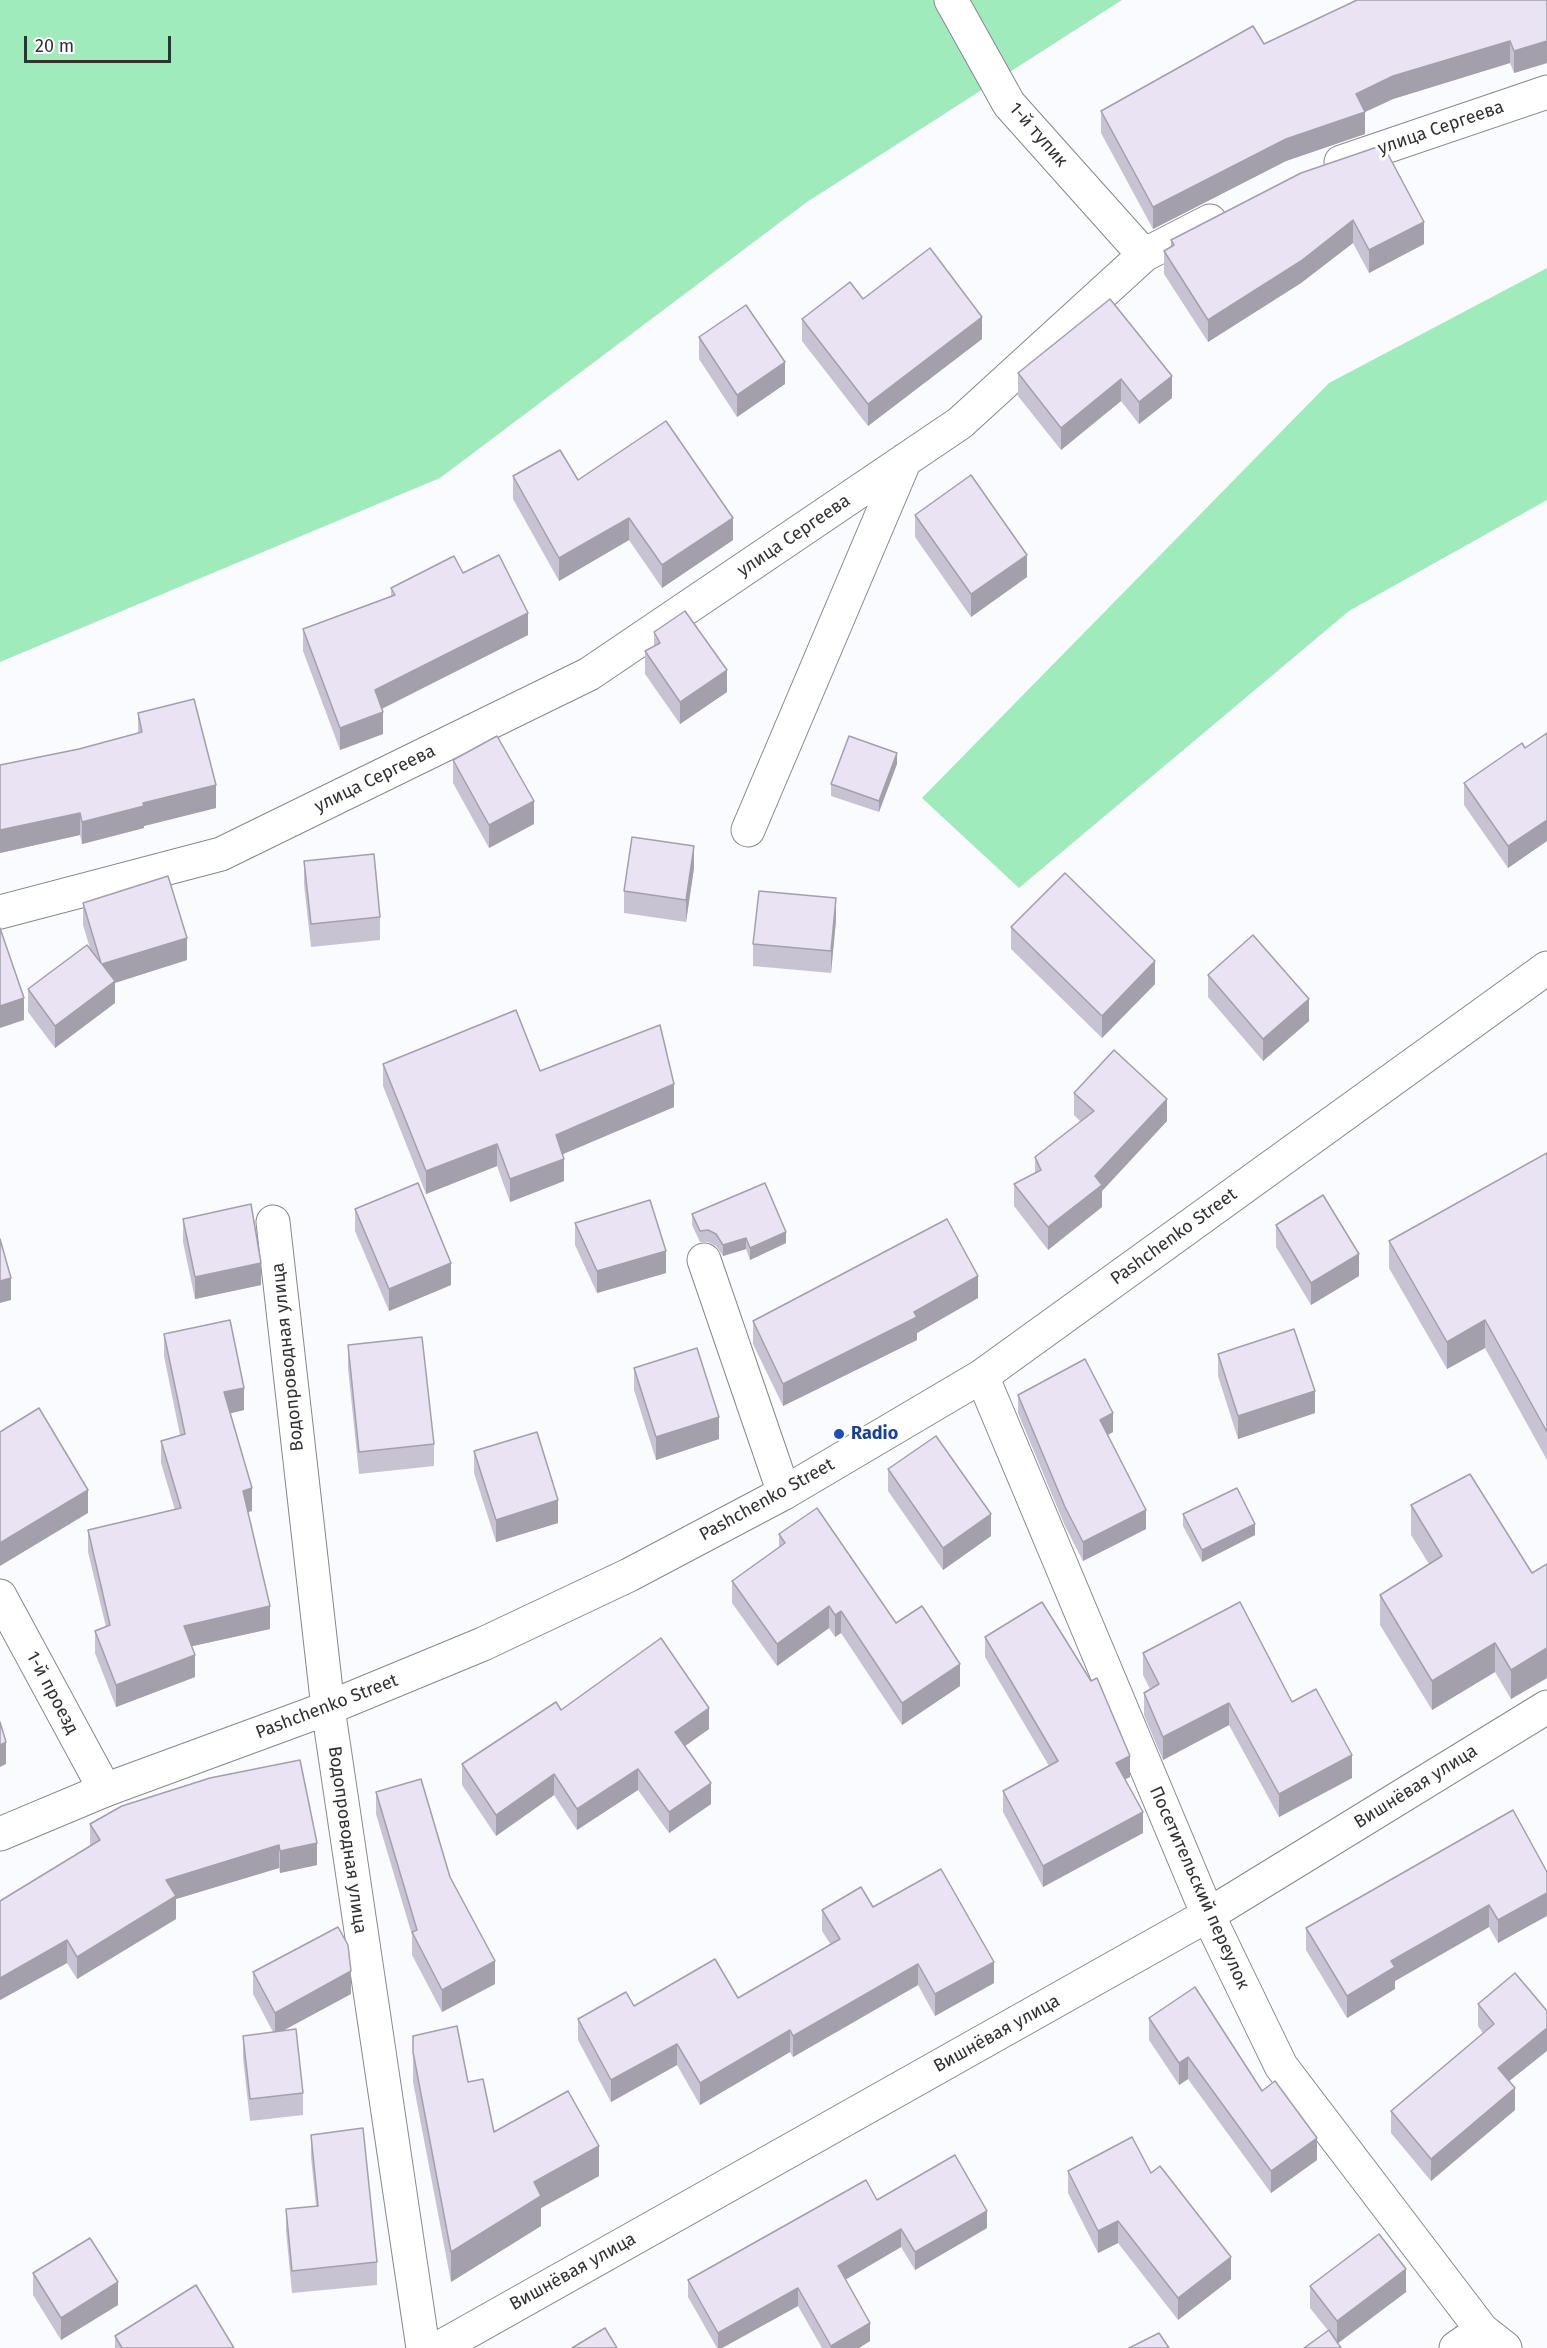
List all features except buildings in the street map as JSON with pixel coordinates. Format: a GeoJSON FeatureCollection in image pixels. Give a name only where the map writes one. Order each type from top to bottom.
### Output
{"type":"FeatureCollection","features":[{"type":"Feature","properties":{"kind":"street","name":"1-й тупик"},"geometry":{"type":"LineString","coordinates":[[951,0],[1009,104],[1144,255]]}},
{"type":"Feature","properties":{"kind":"street","name":"улица Сергеева"},"geometry":{"type":"LineString","coordinates":[[1316,170],[1547,92]]}},
{"type":"Feature","properties":{"kind":"street","name":"улица Сергеева"},"geometry":{"type":"LineString","coordinates":[[0,912],[221,854],[590,674],[960,423],[1144,255],[1234,209]]}},
{"type":"Feature","properties":{"kind":"street"},"geometry":{"type":"LineString","coordinates":[[748,830],[905,460]]}},
{"type":"Feature","properties":{"kind":"street","name":"Pashchenko Street"},"geometry":{"type":"LineString","coordinates":[[0,1834],[105,1790],[328,1708],[483,1644],[629,1575],[784,1492],[982,1376],[1547,968]]}},
{"type":"Feature","properties":{"kind":"street","name":"Водопроводная улица"},"geometry":{"type":"LineString","coordinates":[[273,1222],[328,1708],[423,2348]]}},
{"type":"Feature","properties":{"kind":"street"},"geometry":{"type":"LineString","coordinates":[[704,1260],[784,1492]]}},
{"type":"Feature","properties":{"kind":"street","name":"Посетительский переулок"},"geometry":{"type":"LineString","coordinates":[[982,1376],[1208,1915],[1281,2066],[1481,2342]]}},
{"type":"Feature","properties":{"kind":"street","name":"1-й проезд"},"geometry":{"type":"LineString","coordinates":[[0,1596],[105,1790]]}},
{"type":"Feature","properties":{"kind":"street","name":"Вишнёвая улица"},"geometry":{"type":"LineString","coordinates":[[439,2348],[1208,1915],[1547,1707]]}},
{"type":"Feature","properties":{"kind":"green space"},"geometry":{"type":"Polygon","coordinates":[[[0,0],[1122,0],[807,202],[440,478],[0,662],[0,0]]]}},
{"type":"Feature","properties":{"kind":"green space"},"geometry":{"type":"Polygon","coordinates":[[[1547,268],[1547,500],[1349,611],[1019,888],[922,798],[1329,383],[1547,268]]]}},
{"type":"Feature","properties":{"kind":"place","name":"Radio"},"geometry":{"type":"Point","coordinates":[839,1434]}}]}
